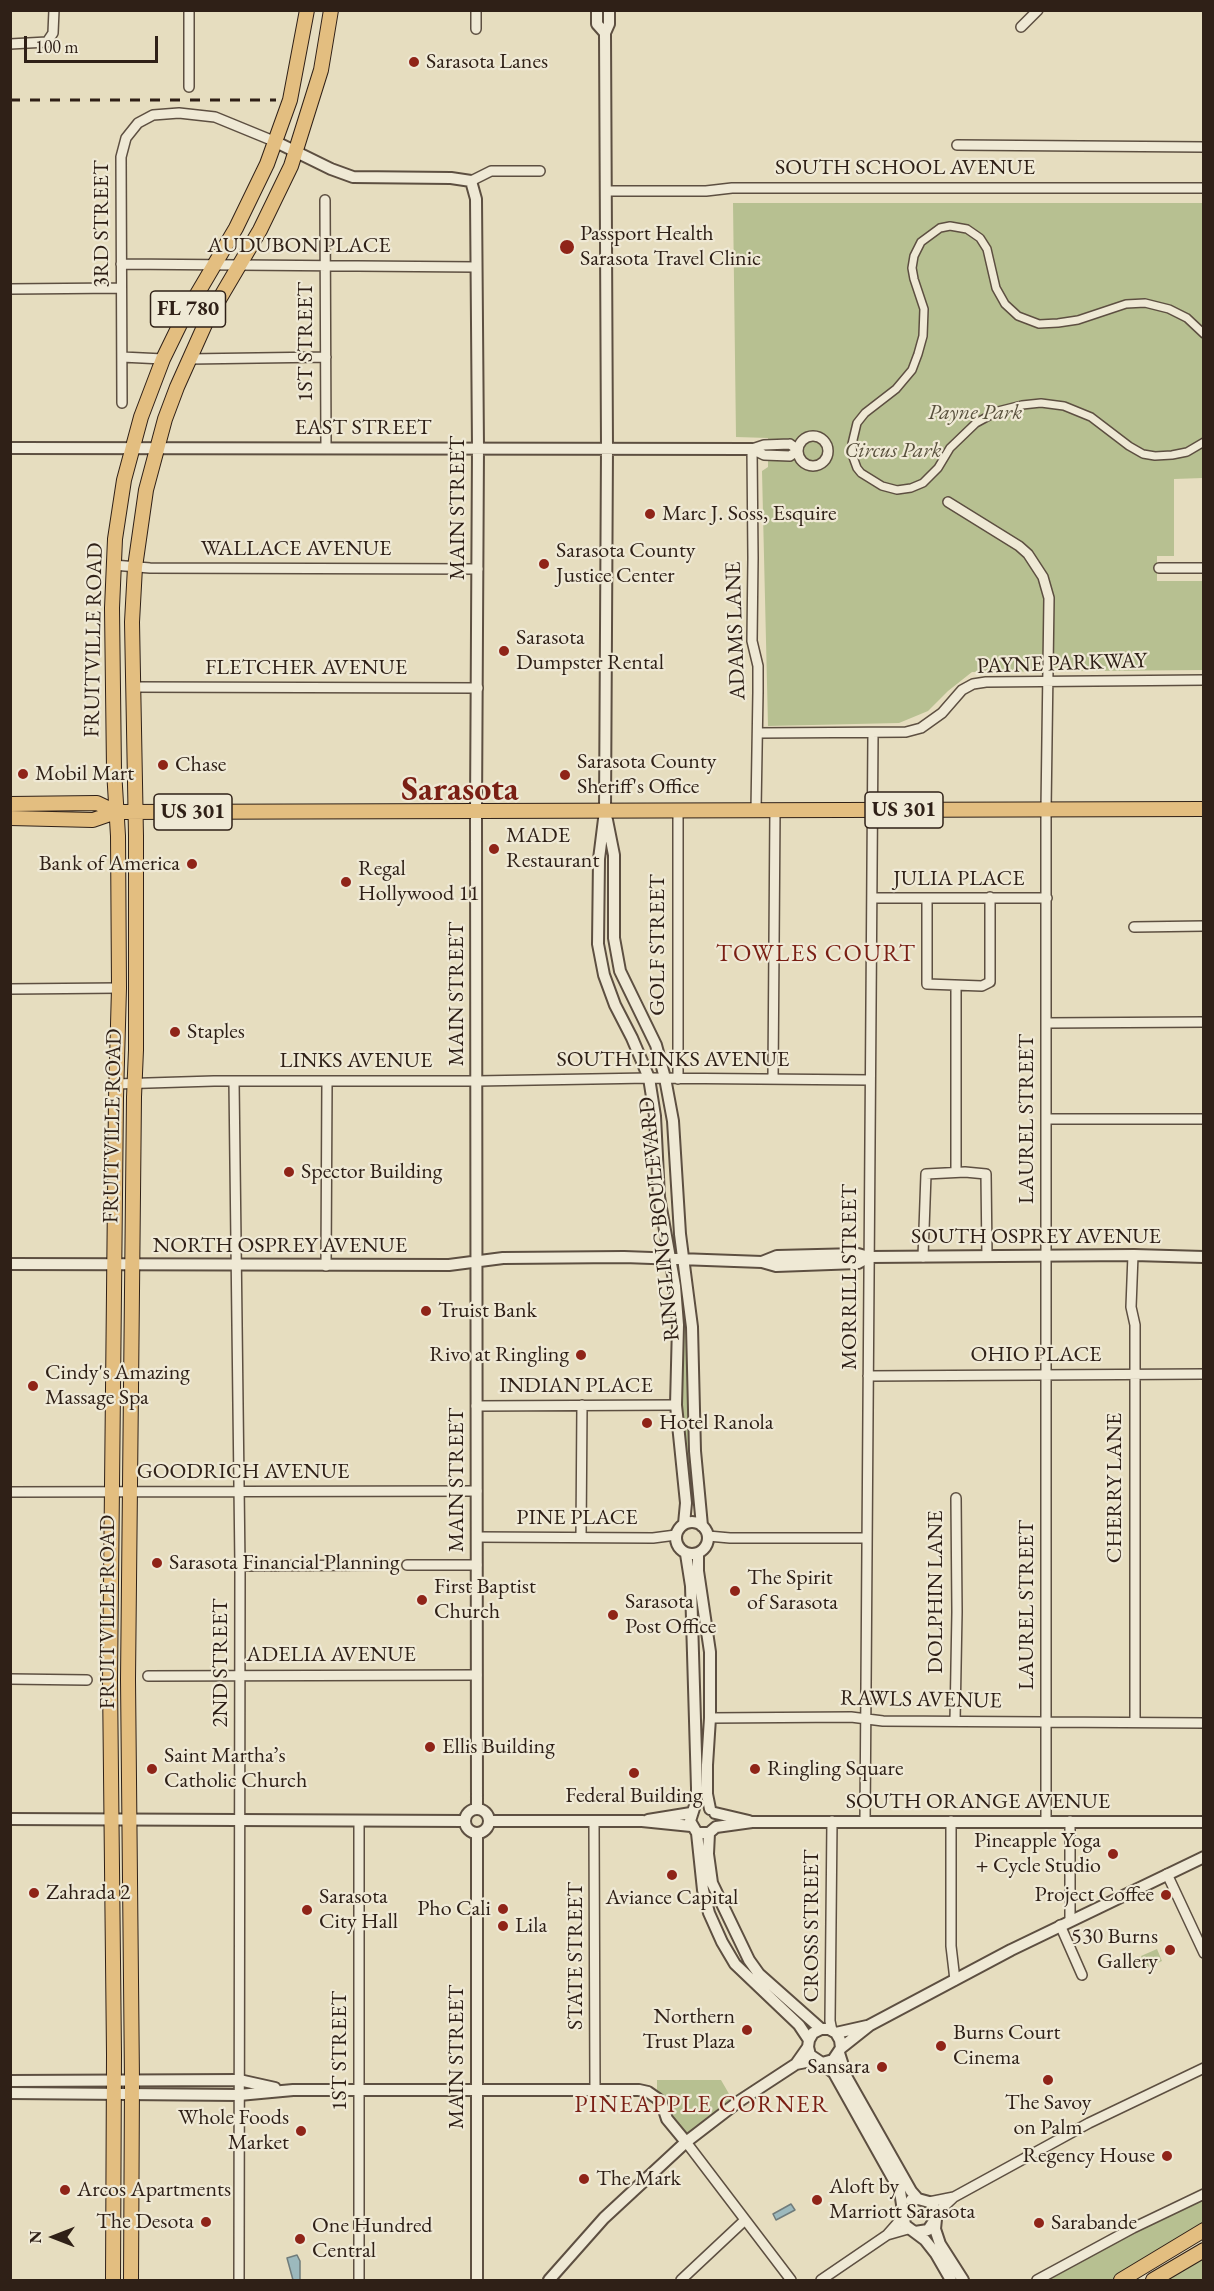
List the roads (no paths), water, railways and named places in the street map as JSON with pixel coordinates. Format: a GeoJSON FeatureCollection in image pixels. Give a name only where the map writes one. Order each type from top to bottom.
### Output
{"type":"FeatureCollection","features":[{"type":"Feature","properties":{"kind":"main road","name":"FRUITVILLE ROAD"},"geometry":{"type":"LineString","coordinates":[[113,2280],[114,2087],[110,1819],[114,1265],[119,988],[113,566],[120,498],[141,417],[163,359],[183,318],[250,201],[276,142],[295,78],[306,10]]}},
{"type":"Feature","properties":{"kind":"main road","name":"FRUITVILLE ROAD"},"geometry":{"type":"LineString","coordinates":[[131,2280],[132,2087],[128,1819],[136,1007],[132,622],[135,567],[146,490],[165,419],[207,320],[274,203],[296,152],[321,70],[331,10]]}},
{"type":"Feature","properties":{"kind":"main road","name":"US 301"},"geometry":{"type":"LineString","coordinates":[[10,804],[97,803],[116,812]]}},
{"type":"Feature","properties":{"kind":"main road","name":"US 301"},"geometry":{"type":"LineString","coordinates":[[10,818],[93,819],[116,812],[1203,809]]}},
{"type":"Feature","properties":{"kind":"main road"},"geometry":{"type":"LineString","coordinates":[[1122,2280],[1203,2230]]}},
{"type":"Feature","properties":{"kind":"main road"},"geometry":{"type":"LineString","coordinates":[[1153,2280],[1203,2250]]}},
{"type":"Feature","properties":{"kind":"street"},"geometry":{"type":"LineString","coordinates":[[10,44],[44,43],[49,40],[53,33],[54,10]]}},
{"type":"Feature","properties":{"kind":"street"},"geometry":{"type":"LineString","coordinates":[[189,10],[189,87]]}},
{"type":"Feature","properties":{"kind":"street"},"geometry":{"type":"LineString","coordinates":[[476,10],[476,29]]}},
{"type":"Feature","properties":{"kind":"street","name":"RINGLING BOULEVARD"},"geometry":{"type":"LineString","coordinates":[[597,10],[597,24],[605,33]]}},
{"type":"Feature","properties":{"kind":"street","name":"RINGLING BOULEVARD"},"geometry":{"type":"LineString","coordinates":[[609,10],[609,24],[605,33],[607,448],[605,811],[598,860],[598,944],[604,975],[615,1005],[649,1078],[655,1116],[659,1197],[675,1286],[678,1325],[676,1405],[686,1503],[684,1524]]}},
{"type":"Feature","properties":{"kind":"street"},"geometry":{"type":"LineString","coordinates":[[1021,27],[1038,10]]}},
{"type":"Feature","properties":{"kind":"street","name":"3RD STREET"},"geometry":{"type":"LineString","coordinates":[[122,403],[122,149],[126,138],[138,123],[153,115],[161,113],[202,114],[276,142]]}},
{"type":"Feature","properties":{"kind":"street"},"geometry":{"type":"LineString","coordinates":[[276,142],[323,166],[353,177],[451,178],[471,181],[491,171],[540,171]]}},
{"type":"Feature","properties":{"kind":"street"},"geometry":{"type":"LineString","coordinates":[[957,146],[1203,147]]}},
{"type":"Feature","properties":{"kind":"street","name":"MAIN STREET"},"geometry":{"type":"LineString","coordinates":[[471,181],[476,199],[478,448],[477,1809]]}},
{"type":"Feature","properties":{"kind":"street","name":"SOUTH SCHOOL AVENUE"},"geometry":{"type":"LineString","coordinates":[[606,191],[774,188],[1203,188]]}},
{"type":"Feature","properties":{"kind":"street","name":"1ST STREET"},"geometry":{"type":"LineString","coordinates":[[325,200],[326,448]]}},
{"type":"Feature","properties":{"kind":"street"},"geometry":{"type":"LineString","coordinates":[[1203,334],[1187,318],[1169,309],[1145,303],[1126,303],[1078,320],[1058,323],[1039,324],[1018,316],[1005,304],[996,288],[987,249],[980,238],[967,229],[950,226],[940,228],[921,242],[914,256],[912,268],[924,309],[923,336],[912,370],[896,389],[865,413],[857,423],[852,444],[857,468],[882,486],[897,490],[912,488],[923,483],[938,468],[950,448],[976,423],[998,411],[1022,405],[1053,404],[1091,417],[1129,447],[1143,454],[1172,455],[1187,452],[1203,442]]}},
{"type":"Feature","properties":{"kind":"street","name":"AUDUBON PLACE"},"geometry":{"type":"LineString","coordinates":[[121,264],[476,267]]}},
{"type":"Feature","properties":{"kind":"street"},"geometry":{"type":"LineString","coordinates":[[10,289],[121,288]]}},
{"type":"Feature","properties":{"kind":"street"},"geometry":{"type":"LineString","coordinates":[[122,357],[163,359]]}},
{"type":"Feature","properties":{"kind":"street"},"geometry":{"type":"LineString","coordinates":[[189,359],[326,357]]}},
{"type":"Feature","properties":{"kind":"street","name":"EAST STREET"},"geometry":{"type":"LineString","coordinates":[[10,448],[607,448],[673,450],[752,449],[764,445],[790,444],[798,450]]}},
{"type":"Feature","properties":{"kind":"street","name":"ADAMS LANE"},"geometry":{"type":"LineString","coordinates":[[752,449],[752,641],[758,666],[759,733],[756,810]]}},
{"type":"Feature","properties":{"kind":"street","name":"LAUREL STREET"},"geometry":{"type":"LineString","coordinates":[[948,502],[1019,546],[1036,565],[1043,577],[1049,598],[1046,809],[1046,1821]]}},
{"type":"Feature","properties":{"kind":"street","name":"WALLACE AVENUE"},"geometry":{"type":"LineString","coordinates":[[113,566],[478,568]]}},
{"type":"Feature","properties":{"kind":"street"},"geometry":{"type":"LineString","coordinates":[[1159,568],[1203,568]]}},
{"type":"Feature","properties":{"kind":"street","name":"PAYNE PARKWAY"},"geometry":{"type":"LineString","coordinates":[[759,733],[906,732],[921,728],[942,712],[962,690],[973,684],[1203,680]]}},
{"type":"Feature","properties":{"kind":"street","name":"FLETCHER AVENUE"},"geometry":{"type":"LineString","coordinates":[[133,687],[478,688]]}},
{"type":"Feature","properties":{"kind":"street","name":"MORRILL STREET"},"geometry":{"type":"LineString","coordinates":[[865,1821],[873,733]]}},
{"type":"Feature","properties":{"kind":"street","name":"GOLF STREET"},"geometry":{"type":"LineString","coordinates":[[678,810],[678,1079]]}},
{"type":"Feature","properties":{"kind":"street"},"geometry":{"type":"LineString","coordinates":[[773,1079],[775,810]]}},
{"type":"Feature","properties":{"kind":"street","name":"RINGLING BOULEVARD"},"geometry":{"type":"LineString","coordinates":[[605,811],[614,855],[614,938],[621,971],[656,1045],[673,1121],[680,1234],[692,1327],[695,1450],[702,1526]]}},
{"type":"Feature","properties":{"kind":"street"},"geometry":{"type":"LineString","coordinates":[[927,898],[926,982],[928,985],[982,986],[990,982],[990,897]]}},
{"type":"Feature","properties":{"kind":"street","name":"JULIA PLACE"},"geometry":{"type":"LineString","coordinates":[[872,898],[1047,898]]}},
{"type":"Feature","properties":{"kind":"street"},"geometry":{"type":"LineString","coordinates":[[1134,927],[1203,926]]}},
{"type":"Feature","properties":{"kind":"street"},"geometry":{"type":"LineString","coordinates":[[956,986],[956,1172]]}},
{"type":"Feature","properties":{"kind":"street"},"geometry":{"type":"LineString","coordinates":[[10,989],[119,988]]}},
{"type":"Feature","properties":{"kind":"street"},"geometry":{"type":"LineString","coordinates":[[1047,1023],[1203,1022]]}},
{"type":"Feature","properties":{"kind":"street","name":"SOUTH LINKS AVENUE"},"geometry":{"type":"LineString","coordinates":[[477,1081],[649,1078],[870,1080]]}},
{"type":"Feature","properties":{"kind":"street","name":"LINKS AVENUE"},"geometry":{"type":"LineString","coordinates":[[116,1084],[234,1081],[477,1081]]}},
{"type":"Feature","properties":{"kind":"street","name":"2ND STREET"},"geometry":{"type":"LineString","coordinates":[[234,1081],[240,1566],[239,2280]]}},
{"type":"Feature","properties":{"kind":"street"},"geometry":{"type":"LineString","coordinates":[[326,1266],[327,1081]]}},
{"type":"Feature","properties":{"kind":"street"},"geometry":{"type":"LineString","coordinates":[[1047,1119],[1203,1119]]}},
{"type":"Feature","properties":{"kind":"street"},"geometry":{"type":"LineString","coordinates":[[923,1257],[926,1174],[956,1172],[986,1174],[987,1256]]}},
{"type":"Feature","properties":{"kind":"street","name":"SOUTH OSPREY AVENUE"},"geometry":{"type":"LineString","coordinates":[[478,1261],[503,1258],[624,1257],[762,1262],[777,1256],[858,1254],[869,1257],[1203,1257]]}},
{"type":"Feature","properties":{"kind":"street","name":"CHERRY LANE"},"geometry":{"type":"LineString","coordinates":[[1133,1256],[1131,1307],[1136,1325],[1135,1721]]}},
{"type":"Feature","properties":{"kind":"street","name":"NORTH OSPREY AVENUE"},"geometry":{"type":"LineString","coordinates":[[10,1264],[326,1266],[448,1265],[478,1261]]}},
{"type":"Feature","properties":{"kind":"street","name":"OHIO PLACE"},"geometry":{"type":"LineString","coordinates":[[868,1376],[1203,1374]]}},
{"type":"Feature","properties":{"kind":"street"},"geometry":{"type":"LineString","coordinates":[[581,1537],[582,1405]]}},
{"type":"Feature","properties":{"kind":"street","name":"INDIAN PLACE"},"geometry":{"type":"LineString","coordinates":[[476,1406],[676,1405]]}},
{"type":"Feature","properties":{"kind":"street","name":"GOODRICH AVENUE"},"geometry":{"type":"LineString","coordinates":[[10,1492],[477,1491]]}},
{"type":"Feature","properties":{"kind":"street","name":"DOLPHIN LANE"},"geometry":{"type":"LineString","coordinates":[[955,1721],[956,1498]]}},
{"type":"Feature","properties":{"kind":"street"},"geometry":{"type":"LineString","coordinates":[[692,1554],[705,1548],[708,1536],[702,1526],[691,1522],[684,1524],[676,1535],[678,1547],[692,1554],[698,1571],[711,1652],[707,1794],[712,1811],[713,1830],[708,1854],[712,1883],[749,1960],[759,1974],[821,2029],[834,2032],[870,2025]]}},
{"type":"Feature","properties":{"kind":"street","name":"PINE PLACE"},"geometry":{"type":"LineString","coordinates":[[477,1537],[653,1538],[676,1535]]}},
{"type":"Feature","properties":{"kind":"street"},"geometry":{"type":"LineString","coordinates":[[708,1536],[867,1538]]}},
{"type":"Feature","properties":{"kind":"street"},"geometry":{"type":"LineString","coordinates":[[692,1554],[697,1788],[693,1811],[703,1890],[722,1942],[735,1964],[799,2025],[808,2044],[810,2055],[834,2073],[900,2191],[903,2213],[912,2231],[936,2254],[951,2280]]}},
{"type":"Feature","properties":{"kind":"street"},"geometry":{"type":"LineString","coordinates":[[240,1566],[387,1565]]}},
{"type":"Feature","properties":{"kind":"street"},"geometry":{"type":"LineString","coordinates":[[407,1565],[477,1565]]}},
{"type":"Feature","properties":{"kind":"street","name":"ADELIA AVENUE"},"geometry":{"type":"LineString","coordinates":[[148,1676],[477,1675]]}},
{"type":"Feature","properties":{"kind":"street"},"geometry":{"type":"LineString","coordinates":[[10,1679],[87,1680]]}},
{"type":"Feature","properties":{"kind":"street","name":"RAWLS AVENUE"},"geometry":{"type":"LineString","coordinates":[[710,1718],[1203,1723]]}},
{"type":"Feature","properties":{"kind":"street","name":"SOUTH ORANGE AVENUE"},"geometry":{"type":"LineString","coordinates":[[693,1811],[701,1807],[752,1822]]}},
{"type":"Feature","properties":{"kind":"street"},"geometry":{"type":"LineString","coordinates":[[477,1809],[484,1812],[489,1821],[485,1830],[477,1834],[467,1828],[464,1821],[467,1814],[477,1809]]}},
{"type":"Feature","properties":{"kind":"street"},"geometry":{"type":"LineString","coordinates":[[489,1821],[642,1821],[693,1811]]}},
{"type":"Feature","properties":{"kind":"street"},"geometry":{"type":"LineString","coordinates":[[10,1819],[464,1821]]}},
{"type":"Feature","properties":{"kind":"street"},"geometry":{"type":"LineString","coordinates":[[642,1821],[694,1830]]}},
{"type":"Feature","properties":{"kind":"street","name":"CROSS STREET"},"geometry":{"type":"LineString","coordinates":[[832,1821],[830,2021],[834,2032]]}},
{"type":"Feature","properties":{"kind":"street"},"geometry":{"type":"LineString","coordinates":[[951,1821],[951,1946],[955,1980]]}},
{"type":"Feature","properties":{"kind":"street"},"geometry":{"type":"LineString","coordinates":[[1070,1821],[1065,1923],[1082,1974]]}},
{"type":"Feature","properties":{"kind":"street","name":"1ST STREET"},"geometry":{"type":"LineString","coordinates":[[359,1822],[359,2280]]}},
{"type":"Feature","properties":{"kind":"street","name":"STATE STREET"},"geometry":{"type":"LineString","coordinates":[[594,1822],[596,2090]]}},
{"type":"Feature","properties":{"kind":"street","name":"SOUTH ORANGE AVENUE"},"geometry":{"type":"LineString","coordinates":[[694,1830],[713,1830],[752,1822],[1203,1822]]}},
{"type":"Feature","properties":{"kind":"street","name":"MAIN STREET"},"geometry":{"type":"LineString","coordinates":[[477,1834],[477,2280]]}},
{"type":"Feature","properties":{"kind":"street"},"geometry":{"type":"LineString","coordinates":[[549,2280],[604,2218],[686,2142],[738,2102],[796,2064],[833,2060],[870,2025],[1065,1923],[1203,1857]]}},
{"type":"Feature","properties":{"kind":"street"},"geometry":{"type":"LineString","coordinates":[[1167,1874],[1203,1953]]}},
{"type":"Feature","properties":{"kind":"street"},"geometry":{"type":"LineString","coordinates":[[796,2064],[813,2033],[821,2029]]}},
{"type":"Feature","properties":{"kind":"street"},"geometry":{"type":"LineString","coordinates":[[834,2032],[840,2040],[840,2051],[847,2078],[911,2191],[934,2207],[935,2229],[940,2244],[963,2280]]}},
{"type":"Feature","properties":{"kind":"street"},"geometry":{"type":"LineString","coordinates":[[887,2235],[928,2230],[935,2216],[954,2196],[1089,2123],[1203,2068]]}},
{"type":"Feature","properties":{"kind":"street"},"geometry":{"type":"LineString","coordinates":[[10,2081],[132,2087],[239,2080],[293,2090]]}},
{"type":"Feature","properties":{"kind":"street"},"geometry":{"type":"LineString","coordinates":[[10,2093],[114,2087]]}},
{"type":"Feature","properties":{"kind":"street"},"geometry":{"type":"LineString","coordinates":[[132,2087],[239,2095],[293,2090],[632,2090],[648,2092],[662,2104],[667,2120],[791,2280]]}},
{"type":"Feature","properties":{"kind":"street"},"geometry":{"type":"LineString","coordinates":[[1038,2280],[1133,2228],[1203,2194]]}},
{"type":"Feature","properties":{"kind":"street"},"geometry":{"type":"LineString","coordinates":[[821,2280],[887,2235],[912,2200],[923,2201],[954,2196]]}},
{"type":"Feature","properties":{"kind":"street"},"geometry":{"type":"LineString","coordinates":[[681,2280],[745,2220]]}},
{"type":"Feature","properties":{"kind":"water"},"geometry":{"type":"Polygon","coordinates":[[[791,2204],[795,2210],[776,2220],[773,2214],[791,2204]]]}},
{"type":"Feature","properties":{"kind":"water"},"geometry":{"type":"Polygon","coordinates":[[[297,2255],[300,2261],[300,2280],[293,2280],[287,2258],[297,2255]]]}},
{"type":"Feature","properties":{"kind":"railway"},"geometry":{"type":"LineString","coordinates":[[10,100],[276,100]]}},
{"type":"Feature","properties":{"kind":"place","name":"Sarasota Lanes"},"geometry":{"type":"Point","coordinates":[414,62]}},
{"type":"Feature","properties":{"kind":"place","name":"Passport Health Sarasota Travel Clinic"},"geometry":{"type":"Point","coordinates":[567,247]}},
{"type":"Feature","properties":{"kind":"place","name":"Marc J. Soss, Esquire"},"geometry":{"type":"Point","coordinates":[650,514]}},
{"type":"Feature","properties":{"kind":"place","name":"Sarasota County Justice Center"},"geometry":{"type":"Point","coordinates":[544,564]}},
{"type":"Feature","properties":{"kind":"place","name":"Sarasota Dumpster Rental"},"geometry":{"type":"Point","coordinates":[504,651]}},
{"type":"Feature","properties":{"kind":"place","name":"Chase"},"geometry":{"type":"Point","coordinates":[163,765]}},
{"type":"Feature","properties":{"kind":"place","name":"Mobil Mart"},"geometry":{"type":"Point","coordinates":[23,774]}},
{"type":"Feature","properties":{"kind":"place","name":"Sarasota County Sheriff's Office"},"geometry":{"type":"Point","coordinates":[565,775]}},
{"type":"Feature","properties":{"kind":"place","name":"MADE Restaurant"},"geometry":{"type":"Point","coordinates":[494,849]}},
{"type":"Feature","properties":{"kind":"place","name":"Bank of America"},"geometry":{"type":"Point","coordinates":[192,864]}},
{"type":"Feature","properties":{"kind":"place","name":"Regal Hollywood 11"},"geometry":{"type":"Point","coordinates":[346,882]}},
{"type":"Feature","properties":{"kind":"place","name":"Staples"},"geometry":{"type":"Point","coordinates":[175,1032]}},
{"type":"Feature","properties":{"kind":"place","name":"Spector Building"},"geometry":{"type":"Point","coordinates":[289,1172]}},
{"type":"Feature","properties":{"kind":"place","name":"Truist Bank"},"geometry":{"type":"Point","coordinates":[426,1311]}},
{"type":"Feature","properties":{"kind":"place","name":"Rivo at Ringling"},"geometry":{"type":"Point","coordinates":[581,1355]}},
{"type":"Feature","properties":{"kind":"place","name":"Cindy's Amazing Massage Spa"},"geometry":{"type":"Point","coordinates":[33,1386]}},
{"type":"Feature","properties":{"kind":"place","name":"Hotel Ranola"},"geometry":{"type":"Point","coordinates":[647,1423]}},
{"type":"Feature","properties":{"kind":"place","name":"Sarasota Financial Planning"},"geometry":{"type":"Point","coordinates":[157,1563]}},
{"type":"Feature","properties":{"kind":"place","name":"The Spirit of Sarasota"},"geometry":{"type":"Point","coordinates":[735,1591]}},
{"type":"Feature","properties":{"kind":"place","name":"First Baptist Church"},"geometry":{"type":"Point","coordinates":[422,1600]}},
{"type":"Feature","properties":{"kind":"place","name":"Sarasota Post Office"},"geometry":{"type":"Point","coordinates":[613,1615]}},
{"type":"Feature","properties":{"kind":"place","name":"Ellis Building"},"geometry":{"type":"Point","coordinates":[430,1747]}},
{"type":"Feature","properties":{"kind":"place","name":"Saint Martha’s Catholic Church"},"geometry":{"type":"Point","coordinates":[152,1769]}},
{"type":"Feature","properties":{"kind":"place","name":"Ringling Square"},"geometry":{"type":"Point","coordinates":[755,1769]}},
{"type":"Feature","properties":{"kind":"place","name":"Federal Building"},"geometry":{"type":"Point","coordinates":[634,1773]}},
{"type":"Feature","properties":{"kind":"place","name":"Pineapple Yoga + Cycle Studio"},"geometry":{"type":"Point","coordinates":[1113,1854]}},
{"type":"Feature","properties":{"kind":"place","name":"Aviance Capital"},"geometry":{"type":"Point","coordinates":[672,1875]}},
{"type":"Feature","properties":{"kind":"place","name":"Zahrada 2"},"geometry":{"type":"Point","coordinates":[34,1893]}},
{"type":"Feature","properties":{"kind":"place","name":"Project Coffee"},"geometry":{"type":"Point","coordinates":[1166,1895]}},
{"type":"Feature","properties":{"kind":"place","name":"Pho Cali"},"geometry":{"type":"Point","coordinates":[503,1909]}},
{"type":"Feature","properties":{"kind":"place","name":"Sarasota City Hall"},"geometry":{"type":"Point","coordinates":[307,1910]}},
{"type":"Feature","properties":{"kind":"place","name":"Lila"},"geometry":{"type":"Point","coordinates":[503,1926]}},
{"type":"Feature","properties":{"kind":"place","name":"530 Burns Gallery"},"geometry":{"type":"Point","coordinates":[1170,1950]}},
{"type":"Feature","properties":{"kind":"place","name":"Northern Trust Plaza"},"geometry":{"type":"Point","coordinates":[747,2030]}},
{"type":"Feature","properties":{"kind":"place","name":"Burns Court Cinema"},"geometry":{"type":"Point","coordinates":[941,2046]}},
{"type":"Feature","properties":{"kind":"place","name":"Sansara"},"geometry":{"type":"Point","coordinates":[882,2067]}},
{"type":"Feature","properties":{"kind":"place","name":"The Savoy on Palm"},"geometry":{"type":"Point","coordinates":[1048,2080]}},
{"type":"Feature","properties":{"kind":"place","name":"Whole Foods Market"},"geometry":{"type":"Point","coordinates":[301,2131]}},
{"type":"Feature","properties":{"kind":"place","name":"Regency House"},"geometry":{"type":"Point","coordinates":[1167,2156]}},
{"type":"Feature","properties":{"kind":"place","name":"The Mark"},"geometry":{"type":"Point","coordinates":[584,2179]}},
{"type":"Feature","properties":{"kind":"place","name":"Arcos Apartments"},"geometry":{"type":"Point","coordinates":[65,2190]}},
{"type":"Feature","properties":{"kind":"place","name":"Aloft by Marriott Sarasota"},"geometry":{"type":"Point","coordinates":[817,2200]}},
{"type":"Feature","properties":{"kind":"place","name":"The Desota"},"geometry":{"type":"Point","coordinates":[206,2222]}},
{"type":"Feature","properties":{"kind":"place","name":"Sarabande"},"geometry":{"type":"Point","coordinates":[1039,2223]}},
{"type":"Feature","properties":{"kind":"place","name":"One Hundred Central"},"geometry":{"type":"Point","coordinates":[300,2239]}},
{"type":"Feature","properties":{"kind":"district","name":"Sarasota"},"geometry":{"type":"Point","coordinates":[460,791]}},
{"type":"Feature","properties":{"kind":"district","name":"TOWLES COURT"},"geometry":{"type":"Point","coordinates":[816,954]}},
{"type":"Feature","properties":{"kind":"district","name":"PINEAPPLE CORNER"},"geometry":{"type":"Point","coordinates":[702,2105]}},
{"type":"Feature","properties":{"kind":"park label","name":"Payne Park"},"geometry":{"type":"Point","coordinates":[975,413]}},
{"type":"Feature","properties":{"kind":"park label","name":"Circus Park"},"geometry":{"type":"Point","coordinates":[893,451]}}]}
